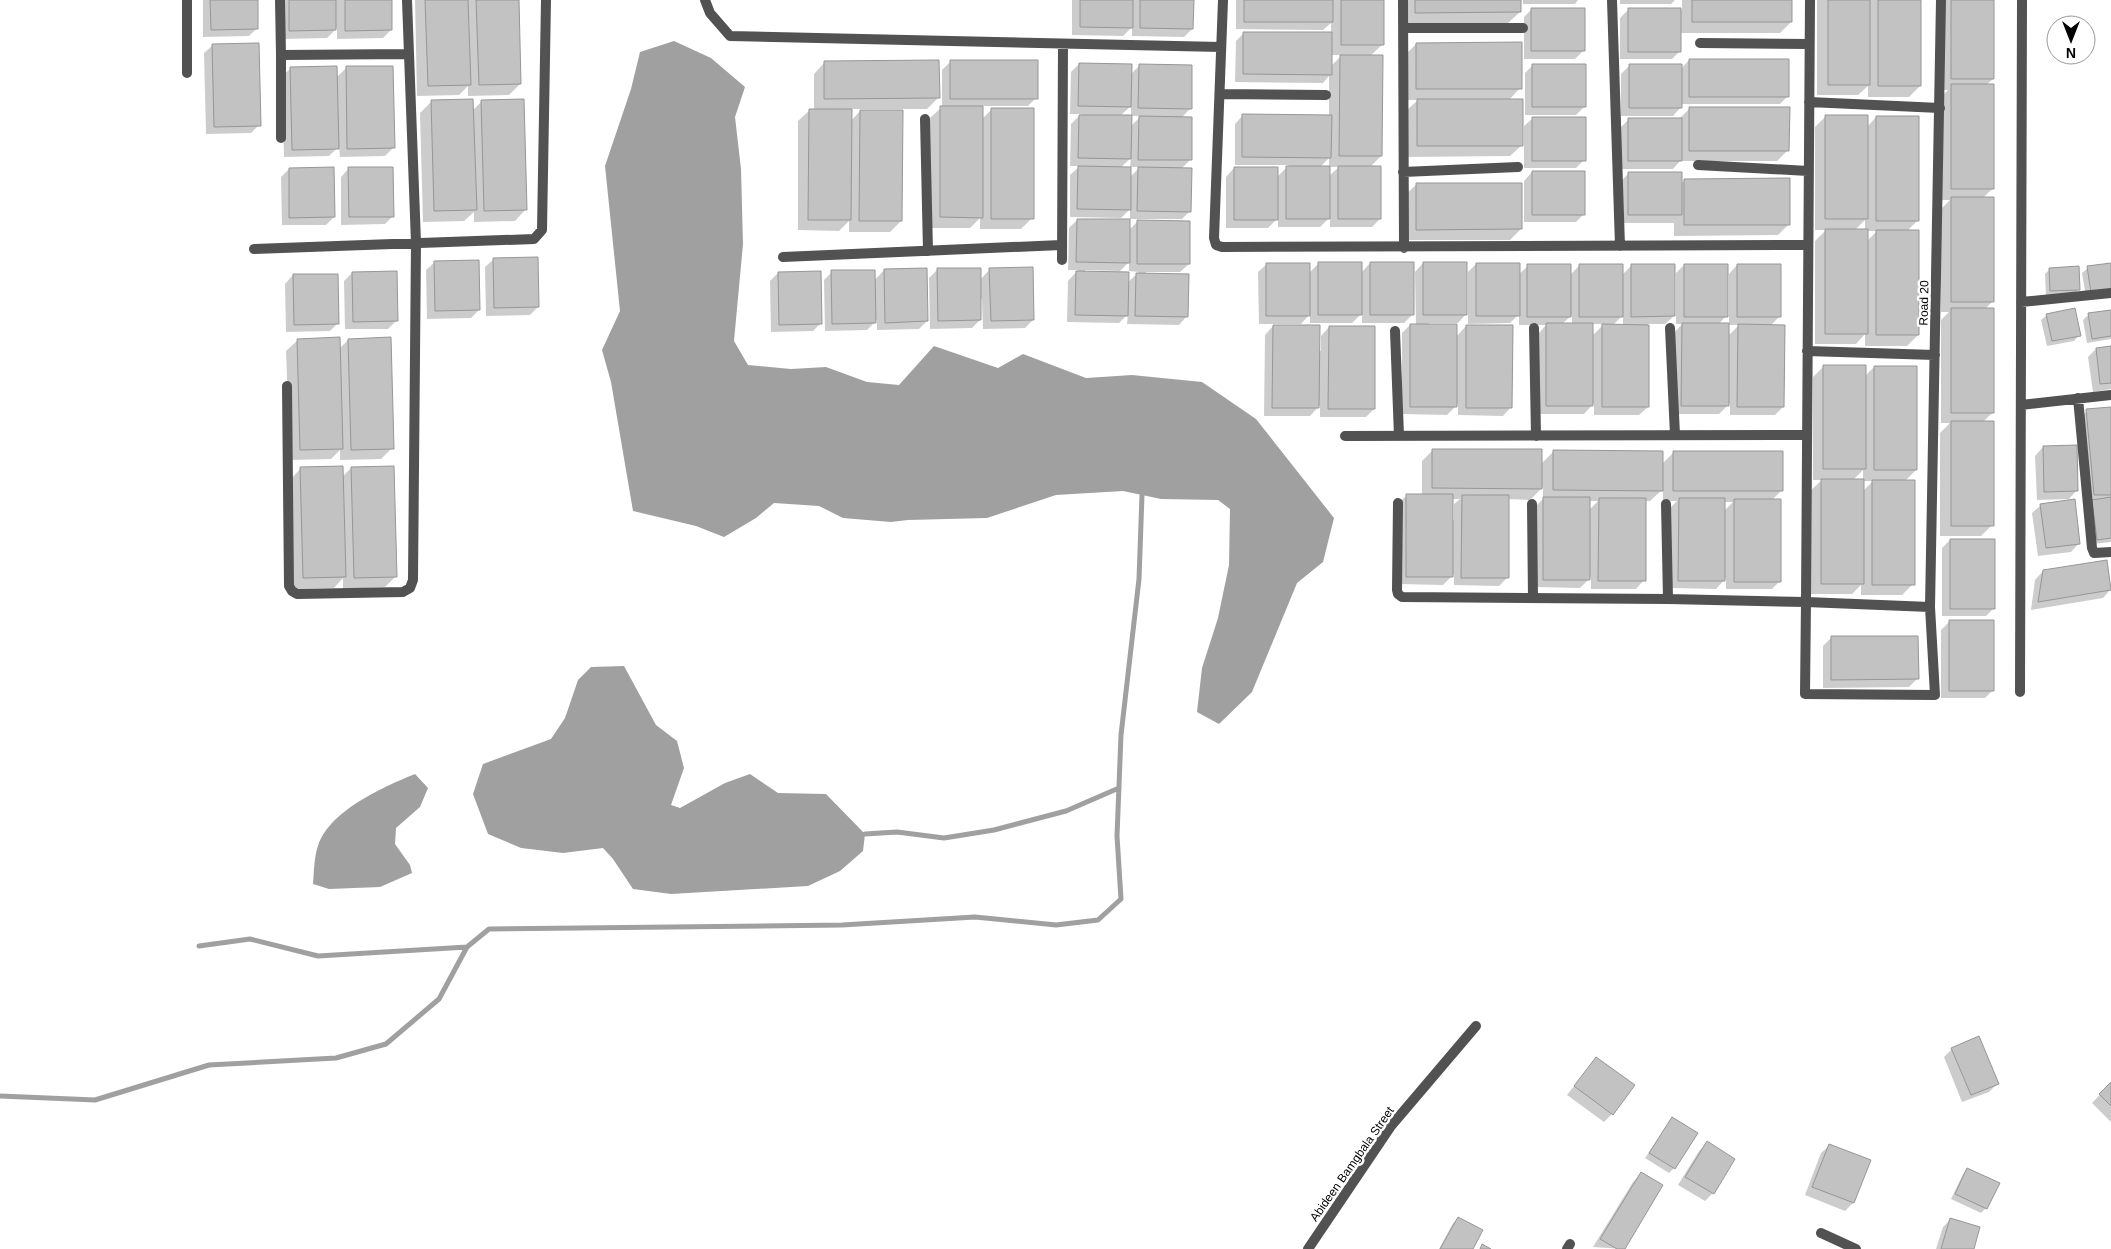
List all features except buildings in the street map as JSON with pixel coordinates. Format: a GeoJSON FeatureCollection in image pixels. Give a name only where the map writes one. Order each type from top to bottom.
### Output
{"type":"FeatureCollection","features":[{"type":"Feature","properties":{"kind":"street"},"geometry":{"type":"LineString","coordinates":[[186,0],[187,73]]}},
{"type":"Feature","properties":{"kind":"street"},"geometry":{"type":"LineString","coordinates":[[280,0],[281,138]]}},
{"type":"Feature","properties":{"kind":"street"},"geometry":{"type":"LineString","coordinates":[[287,386],[289,586],[292,591],[297,594],[403,592],[410,588],[413,580],[416,243],[407,0]]}},
{"type":"Feature","properties":{"kind":"street"},"geometry":{"type":"LineString","coordinates":[[254,249],[534,239],[542,230],[546,0]]}},
{"type":"Feature","properties":{"kind":"street"},"geometry":{"type":"LineString","coordinates":[[705,0],[710,13],[730,36],[1222,47]]}},
{"type":"Feature","properties":{"kind":"street"},"geometry":{"type":"LineString","coordinates":[[1223,0],[1214,238],[1216,244],[1222,247],[1404,248],[1808,244]]}},
{"type":"Feature","properties":{"kind":"street"},"geometry":{"type":"LineString","coordinates":[[1403,0],[1404,248]]}},
{"type":"Feature","properties":{"kind":"street"},"geometry":{"type":"LineString","coordinates":[[1612,0],[1620,246]]}},
{"type":"Feature","properties":{"kind":"street"},"geometry":{"type":"LineString","coordinates":[[1806,602],[1810,0]]}},
{"type":"Feature","properties":{"kind":"street","name":"Road 20"},"geometry":{"type":"LineString","coordinates":[[1806,602],[1805,694],[1935,695],[1930,607],[1941,0]]}},
{"type":"Feature","properties":{"kind":"street"},"geometry":{"type":"LineString","coordinates":[[2020,692],[2022,0]]}},
{"type":"Feature","properties":{"kind":"street"},"geometry":{"type":"LineString","coordinates":[[1403,28],[1523,28]]}},
{"type":"Feature","properties":{"kind":"street"},"geometry":{"type":"LineString","coordinates":[[1700,43],[1810,44]]}},
{"type":"Feature","properties":{"kind":"street"},"geometry":{"type":"LineString","coordinates":[[1062,260],[1063,44]]}},
{"type":"Feature","properties":{"kind":"street"},"geometry":{"type":"LineString","coordinates":[[281,55],[409,54]]}},
{"type":"Feature","properties":{"kind":"street"},"geometry":{"type":"LineString","coordinates":[[1220,94],[1326,95]]}},
{"type":"Feature","properties":{"kind":"street"},"geometry":{"type":"LineString","coordinates":[[1809,102],[1940,108]]}},
{"type":"Feature","properties":{"kind":"street"},"geometry":{"type":"LineString","coordinates":[[925,119],[928,251]]}},
{"type":"Feature","properties":{"kind":"street"},"geometry":{"type":"LineString","coordinates":[[1698,165],[1808,171]]}},
{"type":"Feature","properties":{"kind":"street"},"geometry":{"type":"LineString","coordinates":[[1403,172],[1518,167]]}},
{"type":"Feature","properties":{"kind":"street"},"geometry":{"type":"LineString","coordinates":[[783,257],[1061,245]]}},
{"type":"Feature","properties":{"kind":"street"},"geometry":{"type":"LineString","coordinates":[[2021,302],[2111,293]]}},
{"type":"Feature","properties":{"kind":"street"},"geometry":{"type":"LineString","coordinates":[[1534,328],[1536,436]]}},
{"type":"Feature","properties":{"kind":"street"},"geometry":{"type":"LineString","coordinates":[[1670,328],[1675,435]]}},
{"type":"Feature","properties":{"kind":"street"},"geometry":{"type":"LineString","coordinates":[[1395,331],[1399,436]]}},
{"type":"Feature","properties":{"kind":"street"},"geometry":{"type":"LineString","coordinates":[[1807,351],[1935,355]]}},
{"type":"Feature","properties":{"kind":"street"},"geometry":{"type":"LineString","coordinates":[[2021,405],[2111,394]]}},
{"type":"Feature","properties":{"kind":"street"},"geometry":{"type":"LineString","coordinates":[[2078,398],[2092,548],[2094,553],[2098,554],[2111,552]]}},
{"type":"Feature","properties":{"kind":"street"},"geometry":{"type":"LineString","coordinates":[[1345,436],[1806,435]]}},
{"type":"Feature","properties":{"kind":"street"},"geometry":{"type":"LineString","coordinates":[[1398,503],[1398,594],[1402,597],[1668,599],[1930,607]]}},
{"type":"Feature","properties":{"kind":"street"},"geometry":{"type":"LineString","coordinates":[[1532,504],[1534,598]]}},
{"type":"Feature","properties":{"kind":"street"},"geometry":{"type":"LineString","coordinates":[[1666,504],[1668,599]]}},
{"type":"Feature","properties":{"kind":"street","name":"Abideen Bamgbala Street"},"geometry":{"type":"LineString","coordinates":[[1308,1249],[1391,1126],[1476,1026]]}},
{"type":"Feature","properties":{"kind":"street"},"geometry":{"type":"LineString","coordinates":[[1821,1233],[1856,1249]]}},
{"type":"Feature","properties":{"kind":"shaded area"},"geometry":{"type":"Polygon","coordinates":[[[674,41],[711,58],[745,87],[735,117],[741,169],[743,244],[734,341],[748,365],[791,369],[826,367],[867,382],[899,385],[934,346],[998,368],[1023,354],[1086,378],[1132,375],[1202,382],[1256,419],[1334,518],[1323,562],[1297,583],[1252,692],[1219,724],[1197,712],[1202,668],[1218,618],[1229,565],[1230,509],[1218,500],[1161,499],[1123,491],[1056,495],[987,518],[891,522],[843,518],[819,506],[774,503],[756,518],[724,537],[696,526],[633,511],[611,382],[602,350],[620,311],[605,166],[631,89],[640,52],[674,41]]]}},
{"type":"Feature","properties":{"kind":"shaded area"},"geometry":{"type":"Polygon","coordinates":[[[624,666],[656,725],[677,741],[684,768],[671,805],[680,808],[725,783],[750,774],[778,793],[826,794],[865,834],[863,851],[840,871],[808,886],[671,894],[633,889],[613,859],[603,848],[563,853],[521,848],[488,834],[473,794],[483,764],[551,739],[565,718],[578,680],[591,667],[624,666]]]}},
{"type":"Feature","properties":{"kind":"shaded area"},"geometry":{"type":"Polygon","coordinates":[[[415,774],[428,788],[420,807],[396,828],[395,844],[410,865],[412,873],[380,887],[329,889],[313,884],[317,849],[322,836],[332,824],[357,802],[415,774]]]}},
{"type":"Feature","properties":{"kind":"waterway"},"geometry":{"type":"LineString","coordinates":[[0,1096],[95,1100],[209,1065],[336,1058],[386,1044],[439,999],[467,947],[489,929],[842,925],[975,917],[1056,925],[1098,920],[1121,899],[1117,836],[1121,735],[1139,579],[1142,495]]}},
{"type":"Feature","properties":{"kind":"waterway"},"geometry":{"type":"LineString","coordinates":[[865,834],[897,832],[944,838],[994,830],[1066,811],[1119,788]]}},
{"type":"Feature","properties":{"kind":"waterway"},"geometry":{"type":"LineString","coordinates":[[199,946],[250,939],[318,956],[467,947]]}}]}
